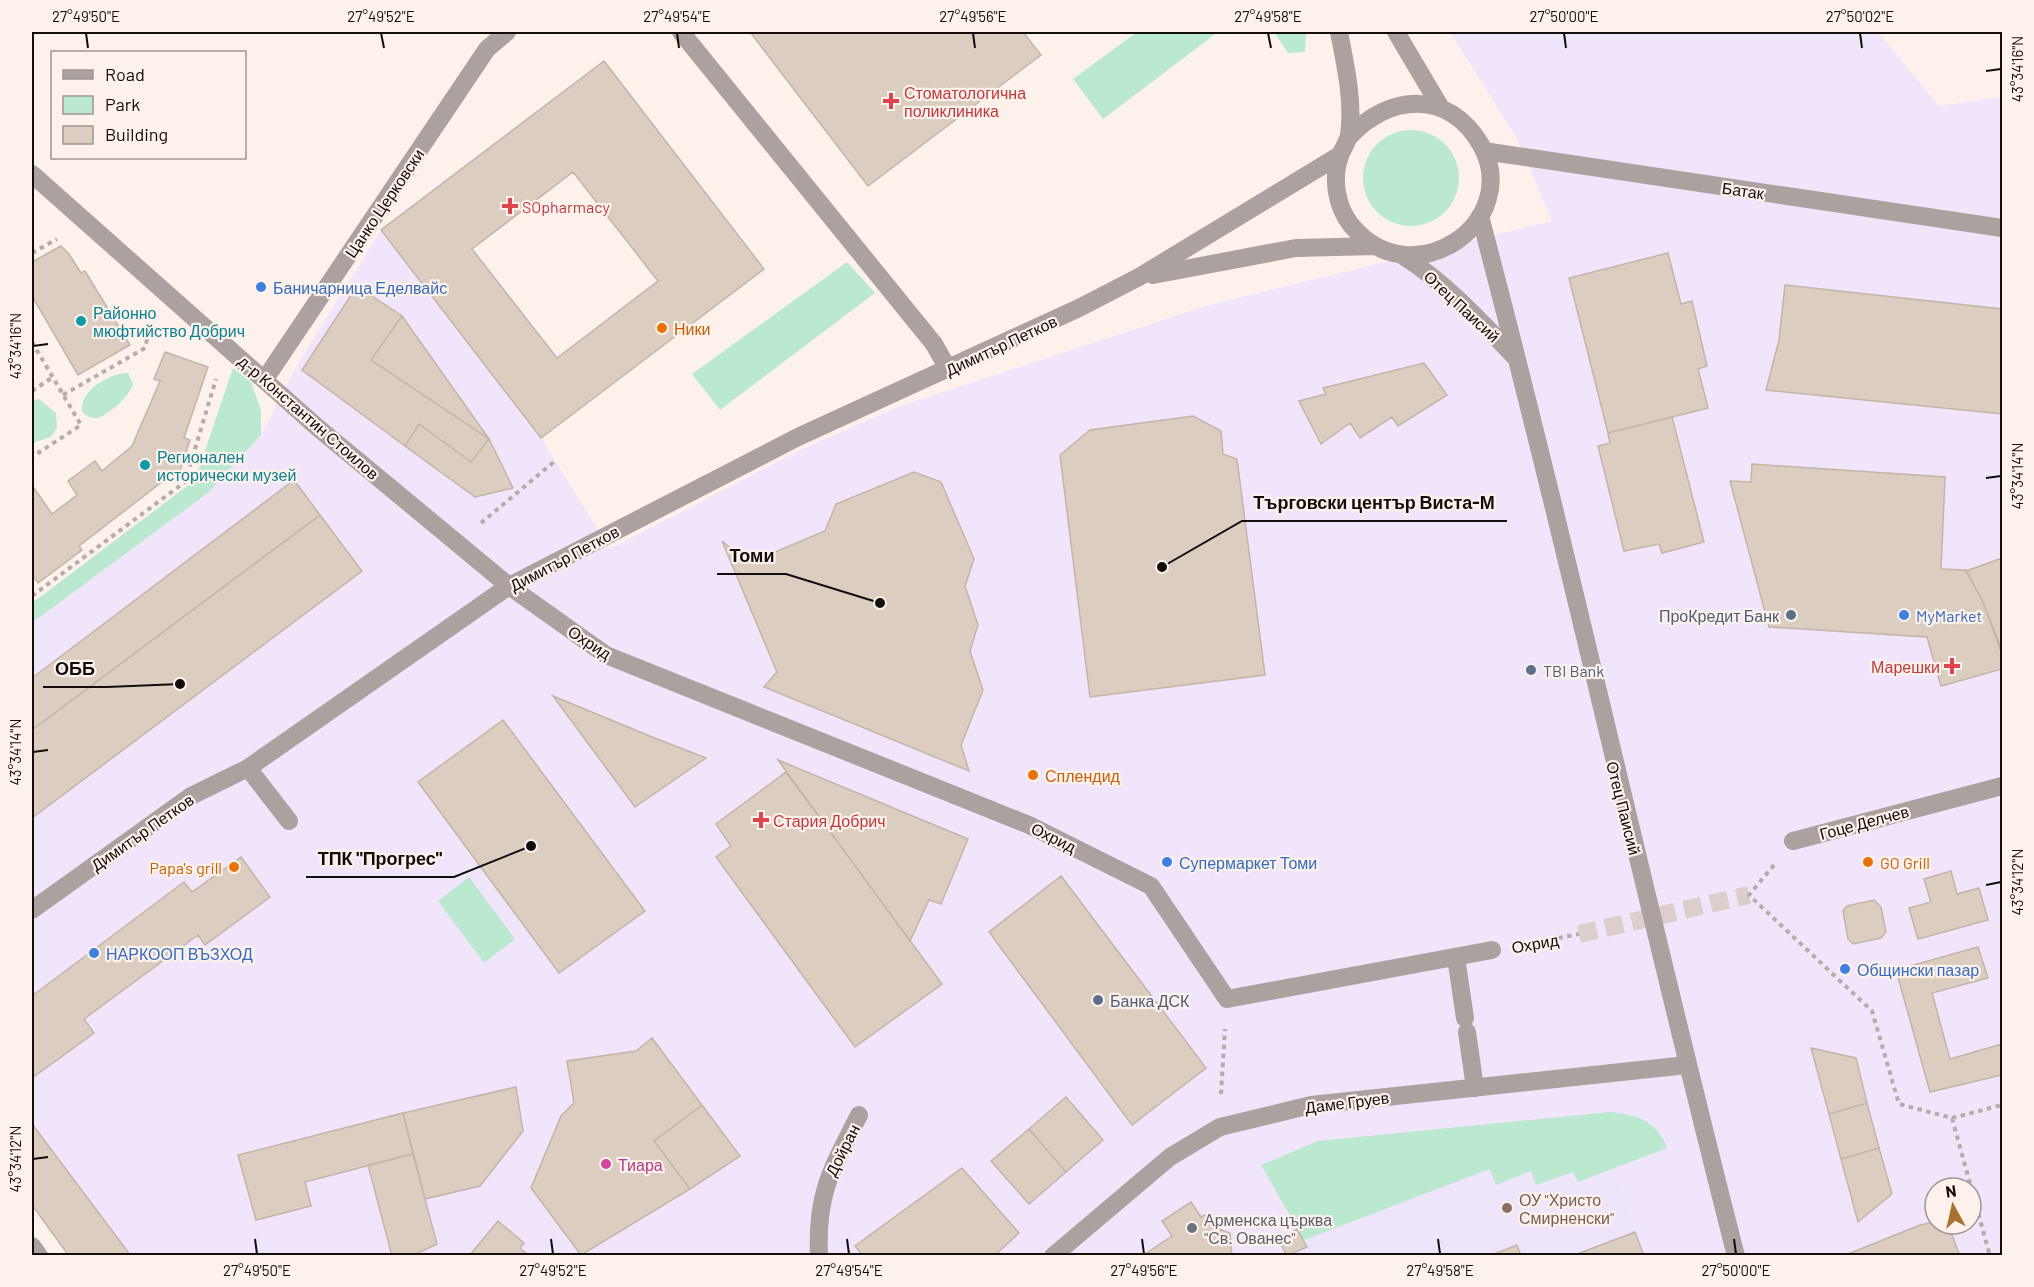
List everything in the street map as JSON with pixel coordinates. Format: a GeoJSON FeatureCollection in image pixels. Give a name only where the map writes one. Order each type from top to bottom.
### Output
{"type":"FeatureCollection","features":[{"type":"Feature","properties":{"kind":"street","name":"Цанко Церковски"},"geometry":{"type":"LineString","coordinates":[[265,379],[487,49],[507,32]]}},
{"type":"Feature","properties":{"kind":"street"},"geometry":{"type":"LineString","coordinates":[[681,32],[831,220],[934,344],[948,369]]}},
{"type":"Feature","properties":{"kind":"street","name":"Отец Паисий"},"geometry":{"type":"LineString","coordinates":[[1339,32],[1348,96],[1349,137]]}},
{"type":"Feature","properties":{"kind":"street","name":"Отец Паисий"},"geometry":{"type":"LineString","coordinates":[[1396,32],[1441,108]]}},
{"type":"Feature","properties":{"kind":"street","name":"Отец Паисий"},"geometry":{"type":"LineString","coordinates":[[1403,256],[1434,253],[1448,247],[1472,228],[1480,216],[1488,195],[1489,172],[1484,151],[1474,133],[1459,118],[1441,108],[1421,103],[1400,104],[1381,110],[1363,122],[1349,137],[1340,155],[1336,190],[1341,207],[1349,222],[1375,246],[1403,256],[1421,267],[1518,359]]}},
{"type":"Feature","properties":{"kind":"street","name":"Батак"},"geometry":{"type":"LineString","coordinates":[[1484,151],[2002,228]]}},
{"type":"Feature","properties":{"kind":"street","name":"Димитър Петков"},"geometry":{"type":"LineString","coordinates":[[32,910],[191,796],[248,768],[509,586],[798,437],[1139,278],[1340,155]]}},
{"type":"Feature","properties":{"kind":"street","name":"д-р Константин Стоилов"},"geometry":{"type":"LineString","coordinates":[[32,174],[317,427],[509,586]]}},
{"type":"Feature","properties":{"kind":"street","name":"Отец Паисий"},"geometry":{"type":"LineString","coordinates":[[1480,216],[1518,359],[1687,1065],[1736,1256]]}},
{"type":"Feature","properties":{"kind":"street","name":"Димитър Петков"},"geometry":{"type":"LineString","coordinates":[[1139,278],[1296,248],[1375,246]]}},
{"type":"Feature","properties":{"kind":"street","name":"Охрид"},"geometry":{"type":"LineString","coordinates":[[509,586],[606,656],[1029,825],[1151,885],[1227,999],[1492,950]]}},
{"type":"Feature","properties":{"kind":"street"},"geometry":{"type":"LineString","coordinates":[[248,768],[289,822]]}},
{"type":"Feature","properties":{"kind":"street","name":"Гоце Делчев"},"geometry":{"type":"LineString","coordinates":[[1793,841],[2002,786]]}},
{"type":"Feature","properties":{"kind":"street"},"geometry":{"type":"LineString","coordinates":[[1456,957],[1475,1088]]}},
{"type":"Feature","properties":{"kind":"street","name":"Даме Груев"},"geometry":{"type":"LineString","coordinates":[[1053,1256],[1170,1157],[1220,1127],[1311,1105],[1687,1065]]}},
{"type":"Feature","properties":{"kind":"street","name":"Дойран"},"geometry":{"type":"LineString","coordinates":[[819,1256],[818,1224],[826,1182],[859,1115]]}},
{"type":"Feature","properties":{"kind":"street"},"geometry":{"type":"LineString","coordinates":[[32,1246],[39,1256]]}},
{"type":"Feature","properties":{"kind":"path"},"geometry":{"type":"LineString","coordinates":[[32,253],[52,241]]}},
{"type":"Feature","properties":{"kind":"path"},"geometry":{"type":"LineString","coordinates":[[63,395],[145,348],[149,332]]}},
{"type":"Feature","properties":{"kind":"path"},"geometry":{"type":"LineString","coordinates":[[32,342],[81,425],[32,457]]}},
{"type":"Feature","properties":{"kind":"path"},"geometry":{"type":"LineString","coordinates":[[32,596],[185,482],[220,368]]}},
{"type":"Feature","properties":{"kind":"path"},"geometry":{"type":"LineString","coordinates":[[32,391],[53,377]]}},
{"type":"Feature","properties":{"kind":"path"},"geometry":{"type":"LineString","coordinates":[[458,543],[555,461]]}},
{"type":"Feature","properties":{"kind":"path"},"geometry":{"type":"LineString","coordinates":[[1793,841],[1749,895],[1872,1011],[1899,1104],[1952,1119],[2002,1105]]}},
{"type":"Feature","properties":{"kind":"path","name":"Охрид"},"geometry":{"type":"LineString","coordinates":[[1492,950],[1579,934]]}},
{"type":"Feature","properties":{"kind":"path"},"geometry":{"type":"LineString","coordinates":[[1220,1127],[1227,999]]}},
{"type":"Feature","properties":{"kind":"path"},"geometry":{"type":"LineString","coordinates":[[1952,1119],[1990,1256]]}},
{"type":"Feature","properties":{"kind":"shaded area"},"geometry":{"type":"Polygon","coordinates":[[[1450,32],[1878,32],[1939,106],[2002,97],[2002,1255],[69,1256],[32,1205],[32,623],[209,492],[261,435],[296,367],[381,230],[541,438],[610,549],[800,450],[898,407],[1202,307],[1552,221],[1518,140],[1450,32]]]}},
{"type":"Feature","properties":{"kind":"shaded area","name":"ОУ \"Христо Смирненски\""},"geometry":{"type":"Polygon","coordinates":[[[1612,1168],[1644,1255],[1310,1256],[1304,1240],[1490,1169],[1531,1171],[1537,1185],[1573,1172],[1578,1182],[1612,1168]]]}},
{"type":"Feature","properties":{"kind":"green space"},"geometry":{"type":"Polygon","coordinates":[[[1137,32],[1218,32],[1103,119],[1073,79],[1137,32]]]}},
{"type":"Feature","properties":{"kind":"green space"},"geometry":{"type":"Polygon","coordinates":[[[1274,32],[1306,32],[1305,52],[1288,53],[1274,32]]]}},
{"type":"Feature","properties":{"kind":"green space"},"geometry":{"type":"Polygon","coordinates":[[[1411,130],[1429,133],[1445,144],[1456,160],[1459,178],[1456,196],[1445,212],[1429,223],[1411,226],[1393,223],[1377,212],[1366,196],[1363,178],[1366,160],[1377,144],[1393,133],[1411,130]]]}},
{"type":"Feature","properties":{"kind":"green space"},"geometry":{"type":"Polygon","coordinates":[[[847,262],[875,293],[720,410],[692,374],[847,262]]]}},
{"type":"Feature","properties":{"kind":"green space"},"geometry":{"type":"Polygon","coordinates":[[[233,368],[251,382],[261,410],[261,435],[209,492],[32,623],[32,603],[195,480],[233,368]]]}},
{"type":"Feature","properties":{"kind":"green space"},"geometry":{"type":"Polygon","coordinates":[[[128,373],[133,384],[128,394],[118,404],[97,418],[91,418],[83,413],[82,405],[89,391],[112,376],[128,373]]]}},
{"type":"Feature","properties":{"kind":"green space"},"geometry":{"type":"Polygon","coordinates":[[[39,399],[56,413],[57,428],[51,437],[32,443],[32,400],[39,399]]]}},
{"type":"Feature","properties":{"kind":"green space"},"geometry":{"type":"Polygon","coordinates":[[[469,877],[515,939],[484,963],[438,901],[469,877]]]}},
{"type":"Feature","properties":{"kind":"green space"},"geometry":{"type":"Polygon","coordinates":[[[1610,1112],[1637,1117],[1651,1125],[1667,1148],[1578,1182],[1573,1172],[1536,1185],[1531,1171],[1496,1185],[1490,1169],[1304,1240],[1261,1165],[1318,1141],[1610,1112]]]}},
{"type":"Feature","properties":{"kind":"building","name":"Стоматологична поликлиника"},"geometry":{"type":"Polygon","coordinates":[[[750,32],[1023,32],[1041,55],[868,186],[750,32]]]}},
{"type":"Feature","properties":{"kind":"building"},"geometry":{"type":"Polygon","coordinates":[[[604,61],[764,269],[541,438],[381,230],[604,61]],[[573,172],[472,249],[557,358],[658,281],[573,172]]]}},
{"type":"Feature","properties":{"kind":"building","name":"Районно мюфтийство Добрич"},"geometry":{"type":"Polygon","coordinates":[[[61,246],[81,273],[85,271],[130,345],[78,375],[32,296],[32,262],[61,246]]]}},
{"type":"Feature","properties":{"kind":"building"},"geometry":{"type":"Polygon","coordinates":[[[1668,253],[1681,304],[1692,301],[1707,366],[1698,369],[1708,408],[1608,433],[1569,278],[1668,253]]]}},
{"type":"Feature","properties":{"kind":"building"},"geometry":{"type":"Polygon","coordinates":[[[1785,285],[2002,309],[2002,414],[1766,390],[1779,340],[1785,285]]]}},
{"type":"Feature","properties":{"kind":"building"},"geometry":{"type":"Polygon","coordinates":[[[357,286],[402,316],[371,360],[489,439],[471,462],[419,424],[405,446],[302,370],[357,286]]]}},
{"type":"Feature","properties":{"kind":"building"},"geometry":{"type":"Polygon","coordinates":[[[402,316],[489,439],[371,360],[402,316]]]}},
{"type":"Feature","properties":{"kind":"building","name":"Регионален исторически музей"},"geometry":{"type":"Polygon","coordinates":[[[165,352],[208,367],[184,438],[190,440],[180,471],[173,470],[171,475],[79,546],[82,550],[38,583],[32,574],[32,485],[52,514],[77,495],[68,481],[95,461],[102,471],[132,446],[160,381],[154,379],[165,352]]]}},
{"type":"Feature","properties":{"kind":"building"},"geometry":{"type":"Polygon","coordinates":[[[1424,363],[1447,395],[1398,426],[1392,417],[1360,438],[1350,423],[1321,444],[1299,401],[1326,394],[1323,388],[1424,363]]]}},
{"type":"Feature","properties":{"kind":"building"},"geometry":{"type":"Polygon","coordinates":[[[1193,416],[1221,431],[1223,454],[1237,459],[1265,675],[1090,697],[1060,455],[1090,430],[1193,416]]]}},
{"type":"Feature","properties":{"kind":"building"},"geometry":{"type":"Polygon","coordinates":[[[1672,417],[1704,542],[1662,553],[1659,544],[1624,551],[1598,446],[1610,443],[1608,433],[1672,417]]]}},
{"type":"Feature","properties":{"kind":"building"},"geometry":{"type":"Polygon","coordinates":[[[419,424],[471,462],[489,439],[513,488],[475,497],[405,446],[419,424]]]}},
{"type":"Feature","properties":{"kind":"building"},"geometry":{"type":"Polygon","coordinates":[[[1752,464],[1945,477],[1941,569],[1966,570],[1983,602],[2002,654],[2002,669],[1941,686],[1927,637],[1769,627],[1730,481],[1751,482],[1752,464]]]}},
{"type":"Feature","properties":{"kind":"building"},"geometry":{"type":"Polygon","coordinates":[[[914,472],[941,482],[974,559],[965,586],[978,625],[970,651],[983,690],[961,745],[969,771],[764,687],[777,672],[722,541],[749,563],[825,531],[836,504],[914,472]]]}},
{"type":"Feature","properties":{"kind":"building"},"geometry":{"type":"Polygon","coordinates":[[[294,480],[320,515],[32,730],[32,678],[294,480]]]}},
{"type":"Feature","properties":{"kind":"building"},"geometry":{"type":"Polygon","coordinates":[[[320,515],[362,571],[32,818],[32,730],[320,515]]]}},
{"type":"Feature","properties":{"kind":"building"},"geometry":{"type":"Polygon","coordinates":[[[2002,558],[2002,651],[1983,602],[1966,571],[2002,558]]]}},
{"type":"Feature","properties":{"kind":"building"},"geometry":{"type":"Polygon","coordinates":[[[553,696],[657,739],[706,758],[635,807],[553,696]]]}},
{"type":"Feature","properties":{"kind":"building"},"geometry":{"type":"Polygon","coordinates":[[[503,720],[645,911],[559,973],[418,782],[503,720]]]}},
{"type":"Feature","properties":{"kind":"building"},"geometry":{"type":"Polygon","coordinates":[[[778,760],[968,839],[941,904],[929,900],[910,941],[778,760]]]}},
{"type":"Feature","properties":{"kind":"building"},"geometry":{"type":"Polygon","coordinates":[[[786,772],[942,984],[855,1047],[716,857],[731,846],[716,824],[786,772]]]}},
{"type":"Feature","properties":{"kind":"building"},"geometry":{"type":"Polygon","coordinates":[[[241,857],[270,897],[205,945],[198,935],[84,1019],[94,1033],[32,1078],[32,996],[184,882],[192,892],[241,857]]]}},
{"type":"Feature","properties":{"kind":"building"},"geometry":{"type":"Polygon","coordinates":[[[1951,871],[1957,894],[1979,888],[1988,920],[1918,939],[1909,908],[1931,902],[1924,879],[1951,871]]]}},
{"type":"Feature","properties":{"kind":"building","name":"Банка ДСК"},"geometry":{"type":"Polygon","coordinates":[[[1061,876],[1206,1068],[1132,1125],[989,932],[1061,876]]]}},
{"type":"Feature","properties":{"kind":"building"},"geometry":{"type":"Polygon","coordinates":[[[1874,900],[1881,907],[1886,932],[1881,938],[1853,944],[1848,939],[1843,911],[1847,906],[1874,900]]]}},
{"type":"Feature","properties":{"kind":"building"},"geometry":{"type":"Polygon","coordinates":[[[1978,947],[1988,978],[1932,993],[1950,1059],[2002,1044],[2002,1075],[1930,1092],[1896,970],[1978,947]]]}},
{"type":"Feature","properties":{"kind":"building","name":"Тиара"},"geometry":{"type":"Polygon","coordinates":[[[652,1038],[702,1105],[654,1141],[690,1189],[581,1255],[531,1188],[561,1116],[574,1103],[567,1061],[636,1051],[652,1038]]]}},
{"type":"Feature","properties":{"kind":"building"},"geometry":{"type":"Polygon","coordinates":[[[1811,1048],[1856,1058],[1867,1103],[1829,1114],[1811,1048]]]}},
{"type":"Feature","properties":{"kind":"building"},"geometry":{"type":"Polygon","coordinates":[[[516,1087],[523,1131],[480,1186],[425,1199],[403,1113],[516,1087]]]}},
{"type":"Feature","properties":{"kind":"building"},"geometry":{"type":"Polygon","coordinates":[[[1066,1097],[1103,1140],[1066,1172],[1029,1129],[1066,1097]]]}},
{"type":"Feature","properties":{"kind":"building"},"geometry":{"type":"Polygon","coordinates":[[[1867,1103],[1879,1148],[1841,1159],[1829,1114],[1867,1103]]]}},
{"type":"Feature","properties":{"kind":"building"},"geometry":{"type":"Polygon","coordinates":[[[702,1105],[740,1156],[690,1189],[654,1141],[702,1105]]]}},
{"type":"Feature","properties":{"kind":"building"},"geometry":{"type":"Polygon","coordinates":[[[403,1113],[413,1154],[305,1182],[311,1206],[256,1220],[238,1155],[403,1113]]]}},
{"type":"Feature","properties":{"kind":"building"},"geometry":{"type":"Polygon","coordinates":[[[32,1124],[131,1256],[69,1256],[32,1205],[32,1124]]]}},
{"type":"Feature","properties":{"kind":"building"},"geometry":{"type":"Polygon","coordinates":[[[1029,1129],[1066,1172],[1029,1204],[991,1161],[1029,1129]]]}},
{"type":"Feature","properties":{"kind":"building"},"geometry":{"type":"Polygon","coordinates":[[[1879,1148],[1892,1194],[1858,1222],[1841,1159],[1879,1148]]]}},
{"type":"Feature","properties":{"kind":"building"},"geometry":{"type":"Polygon","coordinates":[[[413,1154],[437,1244],[412,1256],[392,1256],[368,1165],[413,1154]]]}},
{"type":"Feature","properties":{"kind":"building"},"geometry":{"type":"Polygon","coordinates":[[[962,1168],[1019,1233],[994,1256],[863,1256],[855,1246],[962,1168]]]}},
{"type":"Feature","properties":{"kind":"building","name":"Арменска църква \"Св. Ованес\""},"geometry":{"type":"Polygon","coordinates":[[[1191,1202],[1201,1217],[1205,1215],[1214,1227],[1230,1233],[1232,1256],[1142,1256],[1172,1236],[1162,1221],[1191,1202]]]}},
{"type":"Feature","properties":{"kind":"building"},"geometry":{"type":"Polygon","coordinates":[[[498,1221],[524,1243],[520,1248],[529,1256],[469,1256],[498,1221]]]}},
{"type":"Feature","properties":{"kind":"building"},"geometry":{"type":"Polygon","coordinates":[[[1923,1224],[1923,1236],[1952,1236],[1960,1256],[1843,1256],[1923,1224]]]}},
{"type":"Feature","properties":{"kind":"building"},"geometry":{"type":"Polygon","coordinates":[[[1297,1229],[1307,1247],[1287,1256],[1279,1240],[1297,1229]]]}},
{"type":"Feature","properties":{"kind":"building"},"geometry":{"type":"Polygon","coordinates":[[[1635,1232],[1644,1256],[1572,1256],[1635,1232]]]}},
{"type":"Feature","properties":{"kind":"building"},"geometry":{"type":"Polygon","coordinates":[[[1517,1245],[1521,1256],[1489,1256],[1517,1245]]]}},
{"type":"Feature","properties":{"kind":"tunnel"},"geometry":{"type":"LineString","coordinates":[[1579,934],[1749,895]]}},
{"type":"Feature","properties":{"kind":"place","name":"Стоматологична поликлиника"},"geometry":{"type":"Point","coordinates":[891,101]}},
{"type":"Feature","properties":{"kind":"place","name":"SOpharmacy"},"geometry":{"type":"Point","coordinates":[510,206]}},
{"type":"Feature","properties":{"kind":"place","name":"Баничарница Еделвайс"},"geometry":{"type":"Point","coordinates":[261,287]}},
{"type":"Feature","properties":{"kind":"place","name":"Районно мюфтийство Добрич"},"geometry":{"type":"Point","coordinates":[81,321]}},
{"type":"Feature","properties":{"kind":"place","name":"Ники"},"geometry":{"type":"Point","coordinates":[662,328]}},
{"type":"Feature","properties":{"kind":"place","name":"Регионален исторически музей"},"geometry":{"type":"Point","coordinates":[145,465]}},
{"type":"Feature","properties":{"kind":"place","name":"Търговски център Виста-М"},"geometry":{"type":"Point","coordinates":[1162,567]}},
{"type":"Feature","properties":{"kind":"place","name":"Томи"},"geometry":{"type":"Point","coordinates":[880,603]}},
{"type":"Feature","properties":{"kind":"place","name":"ПроКредит Банк"},"geometry":{"type":"Point","coordinates":[1791,615]}},
{"type":"Feature","properties":{"kind":"place","name":"MyMarket"},"geometry":{"type":"Point","coordinates":[1904,615]}},
{"type":"Feature","properties":{"kind":"place","name":"Марешки"},"geometry":{"type":"Point","coordinates":[1952,666]}},
{"type":"Feature","properties":{"kind":"place","name":"TBI Bank"},"geometry":{"type":"Point","coordinates":[1531,670]}},
{"type":"Feature","properties":{"kind":"place","name":"ОББ"},"geometry":{"type":"Point","coordinates":[180,684]}},
{"type":"Feature","properties":{"kind":"place","name":"Сплендид"},"geometry":{"type":"Point","coordinates":[1033,775]}},
{"type":"Feature","properties":{"kind":"place","name":"Стария Добрич"},"geometry":{"type":"Point","coordinates":[761,820]}},
{"type":"Feature","properties":{"kind":"place","name":"ТПК \"Прогрес\""},"geometry":{"type":"Point","coordinates":[531,846]}},
{"type":"Feature","properties":{"kind":"place","name":"Супермаркет Томи"},"geometry":{"type":"Point","coordinates":[1167,862]}},
{"type":"Feature","properties":{"kind":"place","name":"GO Grill"},"geometry":{"type":"Point","coordinates":[1868,862]}},
{"type":"Feature","properties":{"kind":"place","name":"Papa's grill"},"geometry":{"type":"Point","coordinates":[234,867]}},
{"type":"Feature","properties":{"kind":"place","name":"НАРКООП ВЪЗХОД"},"geometry":{"type":"Point","coordinates":[94,953]}},
{"type":"Feature","properties":{"kind":"place","name":"Общински пазар"},"geometry":{"type":"Point","coordinates":[1845,969]}},
{"type":"Feature","properties":{"kind":"place","name":"Банка ДСК"},"geometry":{"type":"Point","coordinates":[1098,1000]}},
{"type":"Feature","properties":{"kind":"place","name":"Тиара"},"geometry":{"type":"Point","coordinates":[606,1164]}},
{"type":"Feature","properties":{"kind":"place","name":"ОУ \"Христо Смирненски\""},"geometry":{"type":"Point","coordinates":[1507,1208]}},
{"type":"Feature","properties":{"kind":"place","name":"Арменска църква \"Св. Ованес\""},"geometry":{"type":"Point","coordinates":[1192,1228]}}]}
